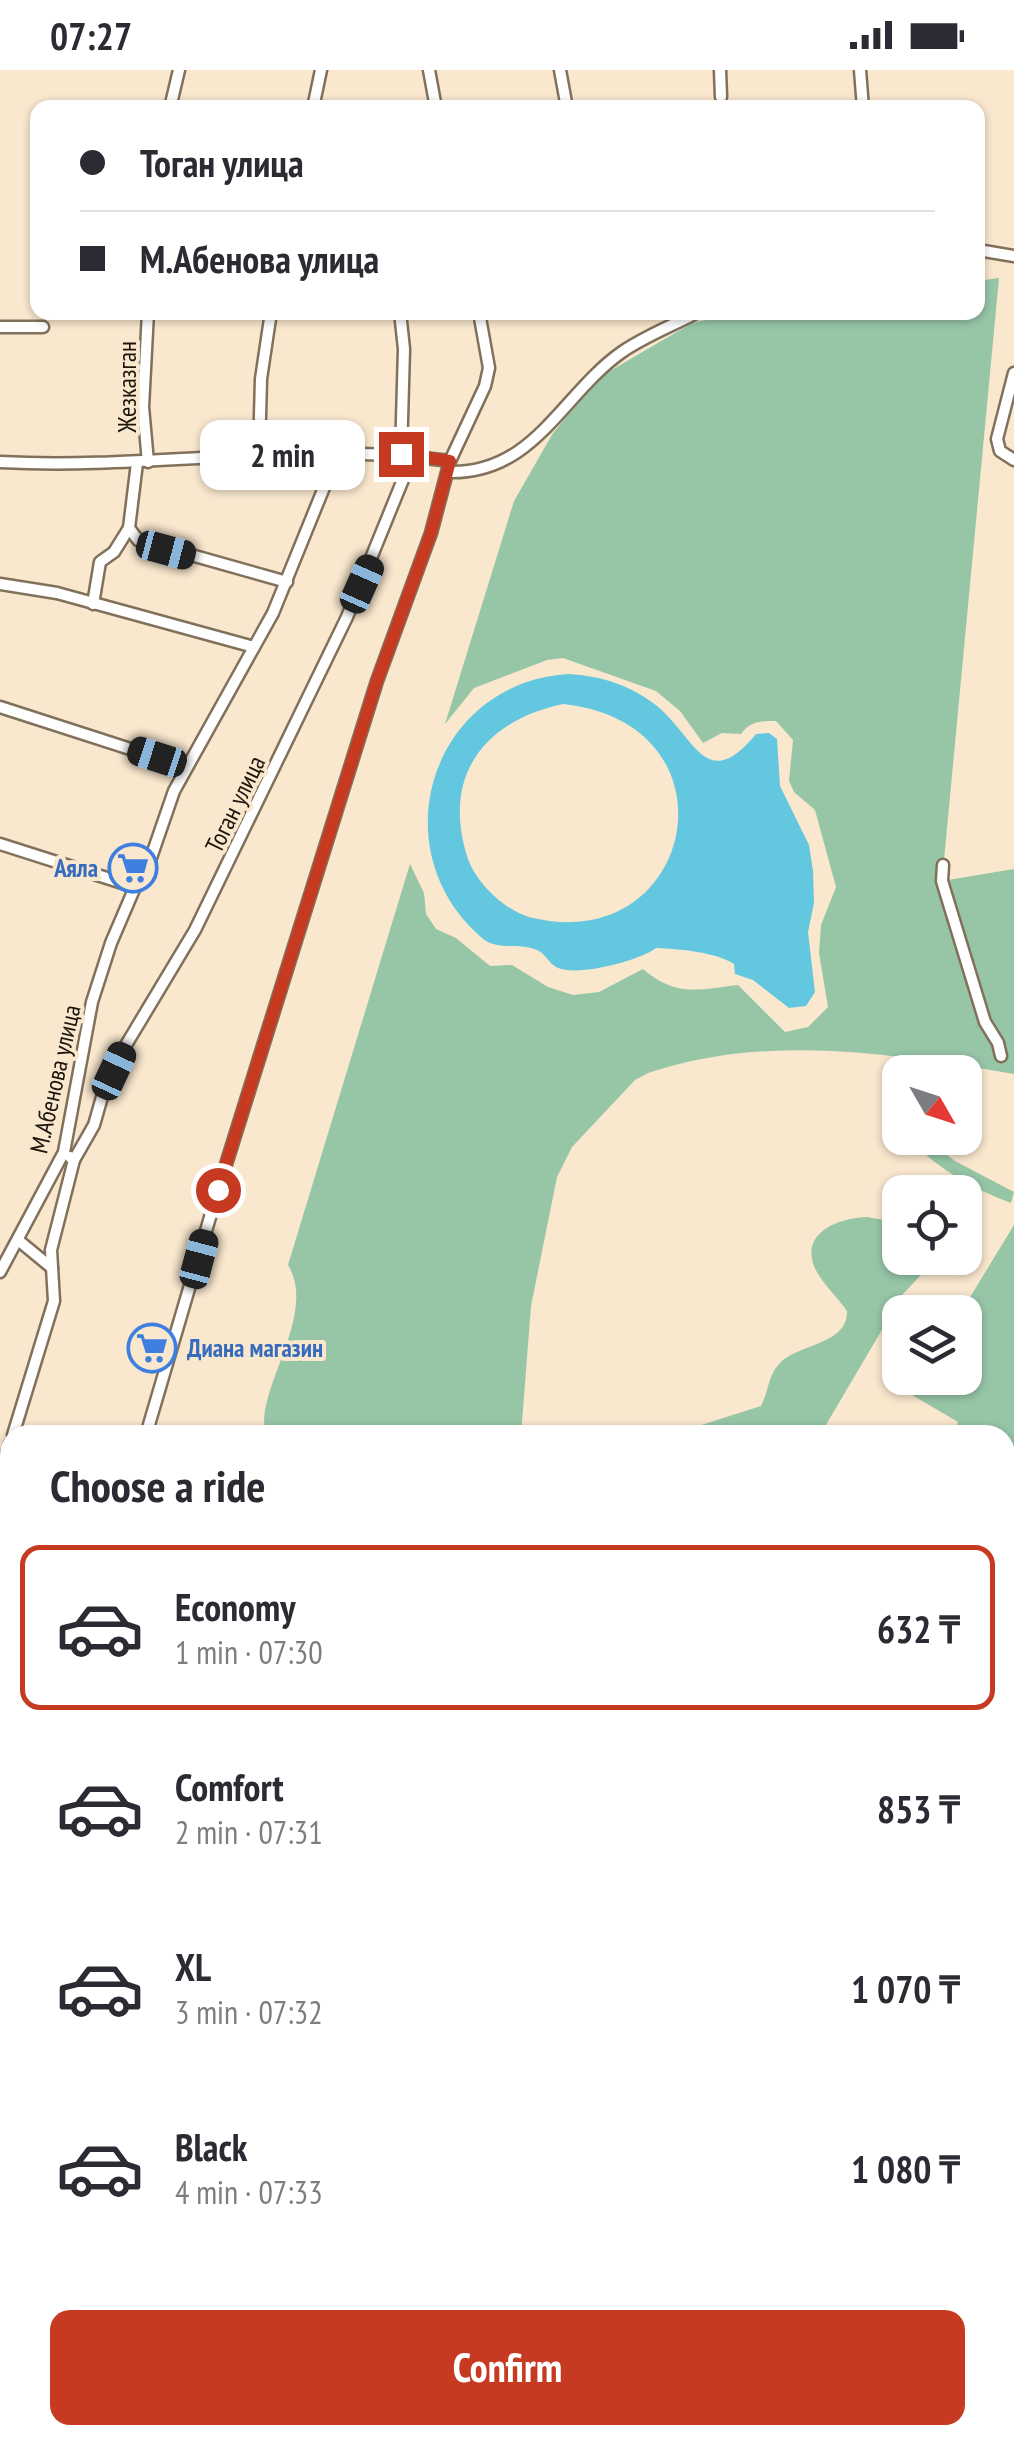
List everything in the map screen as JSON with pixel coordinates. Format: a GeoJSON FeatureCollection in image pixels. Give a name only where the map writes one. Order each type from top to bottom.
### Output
{"type":"FeatureCollection","features":[{"type":"Feature","properties":{"kind":"street"},"geometry":{"type":"LineString","coordinates":[[172,100],[179,70]]}},
{"type":"Feature","properties":{"kind":"street"},"geometry":{"type":"LineString","coordinates":[[315,100],[321,70]]}},
{"type":"Feature","properties":{"kind":"street"},"geometry":{"type":"LineString","coordinates":[[429,70],[435,100]]}},
{"type":"Feature","properties":{"kind":"street"},"geometry":{"type":"LineString","coordinates":[[560,70],[566,100]]}},
{"type":"Feature","properties":{"kind":"street"},"geometry":{"type":"LineString","coordinates":[[720,70],[720,97]]}},
{"type":"Feature","properties":{"kind":"street"},"geometry":{"type":"LineString","coordinates":[[860,70],[862,100]]}},
{"type":"Feature","properties":{"kind":"street"},"geometry":{"type":"LineString","coordinates":[[985,251],[1014,256]]}},
{"type":"Feature","properties":{"kind":"street","name":"Жезказган"},"geometry":{"type":"LineString","coordinates":[[129,528],[142,463],[148,320]]}},
{"type":"Feature","properties":{"kind":"street"},"geometry":{"type":"LineString","coordinates":[[258,452],[261,379],[270,320]]}},
{"type":"Feature","properties":{"kind":"street"},"geometry":{"type":"LineString","coordinates":[[401,320],[407,454]]}},
{"type":"Feature","properties":{"kind":"street"},"geometry":{"type":"LineString","coordinates":[[149,1425],[377,681],[431,533],[449,466],[485,386],[489,368],[480,320]]}},
{"type":"Feature","properties":{"kind":"street"},"geometry":{"type":"LineString","coordinates":[[0,462],[142,463],[258,452],[407,454],[472,470],[528,446],[622,352],[683,320]]}},
{"type":"Feature","properties":{"kind":"street"},"geometry":{"type":"LineString","coordinates":[[0,327],[43,328]]}},
{"type":"Feature","properties":{"kind":"street"},"geometry":{"type":"LineString","coordinates":[[1012,460],[1000,451],[997,438],[1014,372]]}},
{"type":"Feature","properties":{"kind":"street","name":"М.Абенова улица"},"geometry":{"type":"LineString","coordinates":[[0,1272],[64,1152],[92,1002],[135,887],[144,878],[156,835],[186,767],[286,582],[338,453]]}},
{"type":"Feature","properties":{"kind":"street","name":"Тоган улица"},"geometry":{"type":"LineString","coordinates":[[16,1425],[54,1301],[50,1250],[74,1160],[94,1125],[126,1045],[195,930],[347,617],[407,454]]}},
{"type":"Feature","properties":{"kind":"street"},"geometry":{"type":"LineString","coordinates":[[94,604],[100,562],[114,552],[129,528],[138,540],[286,582]]}},
{"type":"Feature","properties":{"kind":"street"},"geometry":{"type":"LineString","coordinates":[[0,584],[94,604],[254,647]]}},
{"type":"Feature","properties":{"kind":"street"},"geometry":{"type":"LineString","coordinates":[[0,707],[186,767]]}},
{"type":"Feature","properties":{"kind":"street"},"geometry":{"type":"LineString","coordinates":[[0,844],[135,887]]}},
{"type":"Feature","properties":{"kind":"street"},"geometry":{"type":"LineString","coordinates":[[943,866],[942,882],[985,1022],[1001,1056]]}},
{"type":"Feature","properties":{"kind":"street"},"geometry":{"type":"LineString","coordinates":[[64,1152],[74,1160]]}},
{"type":"Feature","properties":{"kind":"street"},"geometry":{"type":"LineString","coordinates":[[18,1240],[54,1270]]}},
{"type":"Feature","properties":{"kind":"green space"},"geometry":{"type":"Polygon","coordinates":[[[999,278],[942,881],[1014,869],[1014,1074],[982,1069],[982,1055],[785,1050],[739,1053],[648,1073],[635,1080],[572,1147],[557,1177],[531,1306],[522,1425],[265,1425],[268,1398],[296,1307],[295,1285],[288,1265],[410,864],[424,893],[426,914],[436,929],[456,938],[490,966],[512,965],[548,987],[573,995],[599,992],[643,969],[677,988],[699,990],[738,985],[785,1032],[808,1027],[828,1007],[819,953],[821,925],[836,887],[815,810],[794,792],[789,781],[793,740],[776,721],[756,723],[741,734],[722,733],[703,743],[680,711],[656,691],[563,658],[547,660],[474,688],[445,724],[514,501],[553,433],[598,378],[692,323],[985,320],[985,280],[999,278]]]}},
{"type":"Feature","properties":{"kind":"green space"},"geometry":{"type":"Polygon","coordinates":[[[927,1155],[947,1155],[982,1175],[955,1175],[927,1155]]]}},
{"type":"Feature","properties":{"kind":"green space"},"geometry":{"type":"Polygon","coordinates":[[[982,1175],[1014,1192],[1011,1203],[983,1191],[982,1175]]]}},
{"type":"Feature","properties":{"kind":"green space"},"geometry":{"type":"Polygon","coordinates":[[[867,1217],[882,1220],[882,1275],[921,1275],[902,1295],[882,1295],[882,1330],[826,1425],[701,1425],[761,1406],[781,1362],[840,1330],[847,1311],[817,1272],[811,1254],[818,1236],[834,1224],[867,1217]]]}},
{"type":"Feature","properties":{"kind":"green space"},"geometry":{"type":"Polygon","coordinates":[[[1014,1225],[1014,1425],[957,1425],[958,1422],[912,1395],[982,1395],[982,1295],[971,1295],[1014,1225]]]}},
{"type":"Feature","properties":{"kind":"water"},"geometry":{"type":"Polygon","coordinates":[[[569,674],[626,687],[657,706],[692,745],[713,760],[725,760],[739,752],[756,734],[769,733],[777,739],[780,786],[809,845],[813,871],[814,903],[808,932],[815,992],[806,1006],[789,1008],[753,980],[735,974],[734,964],[707,954],[656,948],[608,966],[565,970],[532,948],[495,945],[482,938],[451,902],[433,861],[428,818],[435,776],[454,738],[483,706],[521,684],[569,674]],[[563,704],[511,724],[475,757],[460,803],[468,859],[485,887],[513,910],[533,918],[588,920],[632,903],[662,872],[677,832],[676,790],[657,751],[620,720],[563,704]]]}},
{"type":"Feature","properties":{"kind":"place","name":"Аяла"},"geometry":{"type":"Point","coordinates":[133,868]}},
{"type":"Feature","properties":{"kind":"place","name":"Диана магазин"},"geometry":{"type":"Point","coordinates":[152,1348]}},
{"type":"Feature","properties":{"kind":"route"},"geometry":{"type":"LineString","coordinates":[[218,1190],[377,681],[431,533],[450,461],[401,454]]}}]}
